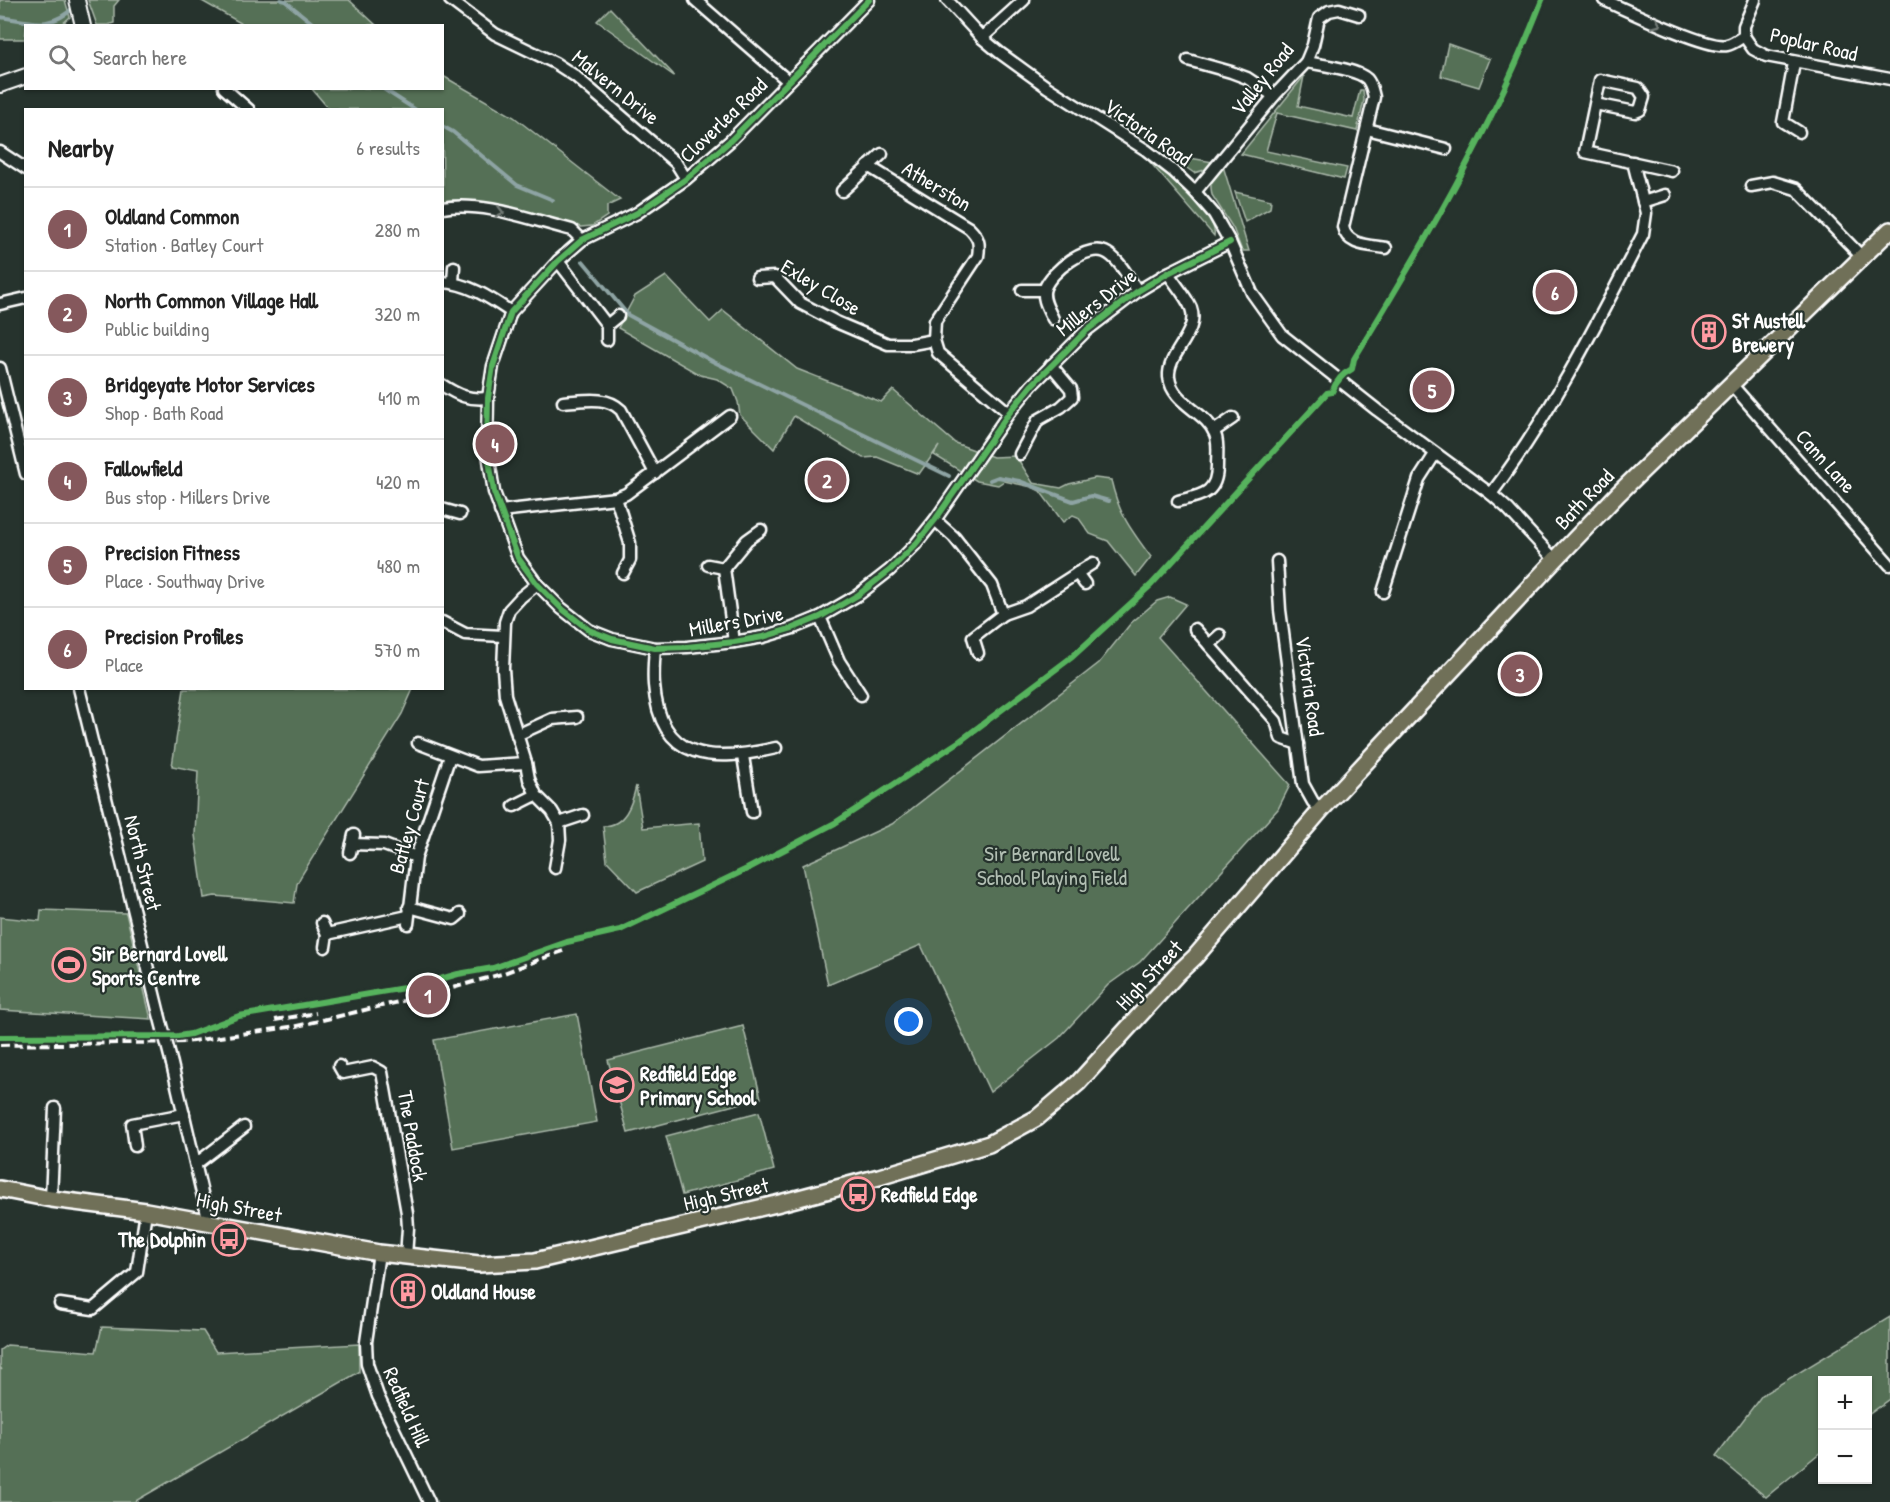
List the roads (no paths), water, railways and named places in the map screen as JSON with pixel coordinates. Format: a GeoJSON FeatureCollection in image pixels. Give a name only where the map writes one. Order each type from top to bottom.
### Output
{"type":"FeatureCollection","features":[{"type":"Feature","properties":{"kind":"main road","name":"Bath Road"},"geometry":{"type":"LineString","coordinates":[[1321,810],[1618,494],[1890,230]]}},
{"type":"Feature","properties":{"kind":"main road","name":"High Street"},"geometry":{"type":"LineString","coordinates":[[0,1189],[51,1199],[146,1211],[379,1253],[480,1264],[535,1261],[879,1177],[989,1144],[1037,1118],[1100,1061],[1195,957],[1321,810]]}},
{"type":"Feature","properties":{"kind":"street","name":"Malvern Drive"},"geometry":{"type":"LineString","coordinates":[[450,0],[495,34],[555,63],[575,76],[676,163],[686,179]]}},
{"type":"Feature","properties":{"kind":"street"},"geometry":{"type":"LineString","coordinates":[[695,0],[788,81]]}},
{"type":"Feature","properties":{"kind":"street","name":"Cloverlea Road"},"geometry":{"type":"LineString","coordinates":[[582,240],[637,213],[686,179],[730,141],[869,0]]}},
{"type":"Feature","properties":{"kind":"street","name":"Victoria Road"},"geometry":{"type":"LineString","coordinates":[[947,0],[982,38],[1047,87],[1146,150],[1173,171],[1214,214],[1230,242],[1252,293],[1282,335],[1435,454],[1491,494],[1555,560]]}},
{"type":"Feature","properties":{"kind":"street"},"geometry":{"type":"LineString","coordinates":[[982,38],[1024,0]]}},
{"type":"Feature","properties":{"kind":"street","name":"Poplar Road"},"geometry":{"type":"LineString","coordinates":[[1604,0],[1667,28],[1716,45],[1727,45],[1744,36],[1753,49],[1766,56],[1890,79]]}},
{"type":"Feature","properties":{"kind":"street"},"geometry":{"type":"LineString","coordinates":[[1744,36],[1744,26],[1755,0]]}},
{"type":"Feature","properties":{"kind":"street"},"geometry":{"type":"LineString","coordinates":[[79,6],[83,24]]}},
{"type":"Feature","properties":{"kind":"street","name":"Valley Road"},"geometry":{"type":"LineString","coordinates":[[1195,192],[1274,96],[1306,62],[1313,45],[1319,18],[1329,11],[1339,9],[1359,15]]}},
{"type":"Feature","properties":{"kind":"street"},"geometry":{"type":"LineString","coordinates":[[1188,60],[1247,78],[1274,96]]}},
{"type":"Feature","properties":{"kind":"street"},"geometry":{"type":"LineString","coordinates":[[1306,62],[1356,73],[1365,77],[1372,86],[1374,97],[1343,227],[1345,235],[1352,241],[1386,248]]}},
{"type":"Feature","properties":{"kind":"street"},"geometry":{"type":"LineString","coordinates":[[1794,63],[1783,122],[1798,132]]}},
{"type":"Feature","properties":{"kind":"street"},"geometry":{"type":"LineString","coordinates":[[0,85],[24,76]]}},
{"type":"Feature","properties":{"kind":"street"},"geometry":{"type":"LineString","coordinates":[[1595,104],[1635,112],[1640,110],[1644,97],[1638,88],[1600,80],[1595,104],[1585,152],[1672,171]]}},
{"type":"Feature","properties":{"kind":"street"},"geometry":{"type":"LineString","coordinates":[[226,90],[247,108]]}},
{"type":"Feature","properties":{"kind":"street"},"geometry":{"type":"LineString","coordinates":[[1367,129],[1446,149]]}},
{"type":"Feature","properties":{"kind":"street"},"geometry":{"type":"LineString","coordinates":[[0,152],[24,168]]}},
{"type":"Feature","properties":{"kind":"street","name":"Atherston"},"geometry":{"type":"LineString","coordinates":[[842,191],[882,154]]}},
{"type":"Feature","properties":{"kind":"street"},"geometry":{"type":"LineString","coordinates":[[1491,494],[1519,457],[1555,399],[1643,234],[1646,213],[1633,162]]}},
{"type":"Feature","properties":{"kind":"street","name":"Atherston"},"geometry":{"type":"LineString","coordinates":[[868,166],[969,228],[976,235],[980,244],[978,256],[934,321],[934,340]]}},
{"type":"Feature","properties":{"kind":"street"},"geometry":{"type":"LineString","coordinates":[[1751,186],[1773,182],[1796,189],[1862,257]]}},
{"type":"Feature","properties":{"kind":"street"},"geometry":{"type":"LineString","coordinates":[[1643,202],[1665,195]]}},
{"type":"Feature","properties":{"kind":"street"},"geometry":{"type":"LineString","coordinates":[[444,208],[457,206],[485,208],[572,230],[582,240]]}},
{"type":"Feature","properties":{"kind":"street","name":"Millers Drive"},"geometry":{"type":"LineString","coordinates":[[582,240],[558,261],[511,312],[493,366],[488,398],[487,447],[494,492],[518,558],[537,584],[561,608],[589,630],[612,639],[655,648],[734,642],[783,631],[820,617],[858,595],[890,570],[936,520],[1009,413],[1051,365],[1087,330],[1138,291],[1230,242]]}},
{"type":"Feature","properties":{"kind":"street"},"geometry":{"type":"LineString","coordinates":[[1053,319],[1044,299],[1044,290],[1062,268],[1077,256],[1093,249],[1105,252],[1113,258],[1138,291]]}},
{"type":"Feature","properties":{"kind":"street"},"geometry":{"type":"LineString","coordinates":[[558,261],[607,325],[607,340]]}},
{"type":"Feature","properties":{"kind":"street"},"geometry":{"type":"LineString","coordinates":[[454,267],[448,282],[483,293],[511,312]]}},
{"type":"Feature","properties":{"kind":"street"},"geometry":{"type":"LineString","coordinates":[[1168,273],[1191,309],[1192,321],[1188,333],[1173,358],[1169,379],[1175,392],[1214,431],[1217,440],[1215,486],[1204,494],[1179,501]]}},
{"type":"Feature","properties":{"kind":"street","name":"Exley Close"},"geometry":{"type":"LineString","coordinates":[[757,278],[775,278],[800,303],[836,322],[888,344],[912,344],[934,340]]}},
{"type":"Feature","properties":{"kind":"street"},"geometry":{"type":"LineString","coordinates":[[1022,290],[1044,290]]}},
{"type":"Feature","properties":{"kind":"street"},"geometry":{"type":"LineString","coordinates":[[0,304],[24,298]]}},
{"type":"Feature","properties":{"kind":"street"},"geometry":{"type":"LineString","coordinates":[[607,325],[618,316]]}},
{"type":"Feature","properties":{"kind":"street"},"geometry":{"type":"LineString","coordinates":[[934,340],[938,353],[1009,413]]}},
{"type":"Feature","properties":{"kind":"street"},"geometry":{"type":"LineString","coordinates":[[1020,454],[1038,420],[1061,407],[1072,397],[1071,389],[1051,365]]}},
{"type":"Feature","properties":{"kind":"street"},"geometry":{"type":"LineString","coordinates":[[0,368],[22,449]]}},
{"type":"Feature","properties":{"kind":"street","name":"Cann Lane"},"geometry":{"type":"LineString","coordinates":[[1731,384],[1890,565]]}},
{"type":"Feature","properties":{"kind":"street"},"geometry":{"type":"LineString","coordinates":[[444,387],[459,396],[473,400],[488,398]]}},
{"type":"Feature","properties":{"kind":"street"},"geometry":{"type":"LineString","coordinates":[[585,388],[585,401]]}},
{"type":"Feature","properties":{"kind":"street"},"geometry":{"type":"LineString","coordinates":[[563,402],[600,400],[615,404],[621,410],[655,473]]}},
{"type":"Feature","properties":{"kind":"street"},"geometry":{"type":"LineString","coordinates":[[500,512],[616,498],[626,494],[730,416]]}},
{"type":"Feature","properties":{"kind":"street"},"geometry":{"type":"LineString","coordinates":[[1214,431],[1233,418]]}},
{"type":"Feature","properties":{"kind":"street"},"geometry":{"type":"LineString","coordinates":[[704,435],[712,445]]}},
{"type":"Feature","properties":{"kind":"street"},"geometry":{"type":"LineString","coordinates":[[1383,592],[1419,479],[1435,454]]}},
{"type":"Feature","properties":{"kind":"street"},"geometry":{"type":"LineString","coordinates":[[616,498],[630,543],[630,560],[623,573]]}},
{"type":"Feature","properties":{"kind":"street"},"geometry":{"type":"LineString","coordinates":[[444,510],[460,514]]}},
{"type":"Feature","properties":{"kind":"street"},"geometry":{"type":"LineString","coordinates":[[936,520],[954,537],[992,585],[1004,614]]}},
{"type":"Feature","properties":{"kind":"street"},"geometry":{"type":"LineString","coordinates":[[734,642],[724,567],[744,536],[761,531]]}},
{"type":"Feature","properties":{"kind":"street","name":"Victoria Road"},"geometry":{"type":"LineString","coordinates":[[1277,561],[1280,610],[1304,784],[1313,802],[1321,810]]}},
{"type":"Feature","properties":{"kind":"street"},"geometry":{"type":"LineString","coordinates":[[978,653],[969,635],[1004,614],[1026,606],[1093,562]]}},
{"type":"Feature","properties":{"kind":"street"},"geometry":{"type":"LineString","coordinates":[[708,565],[724,567]]}},
{"type":"Feature","properties":{"kind":"street"},"geometry":{"type":"LineString","coordinates":[[1077,573],[1085,584]]}},
{"type":"Feature","properties":{"kind":"street"},"geometry":{"type":"LineString","coordinates":[[537,584],[509,610],[505,622],[502,636],[505,695],[529,779],[536,795],[552,810],[559,823],[560,840],[555,868]]}},
{"type":"Feature","properties":{"kind":"street"},"geometry":{"type":"LineString","coordinates":[[1004,614],[1021,617]]}},
{"type":"Feature","properties":{"kind":"street"},"geometry":{"type":"LineString","coordinates":[[820,617],[839,662],[861,695]]}},
{"type":"Feature","properties":{"kind":"street"},"geometry":{"type":"LineString","coordinates":[[444,623],[465,634],[502,636]]}},
{"type":"Feature","properties":{"kind":"street"},"geometry":{"type":"LineString","coordinates":[[1195,629],[1276,721],[1281,738],[1298,744]]}},
{"type":"Feature","properties":{"kind":"street"},"geometry":{"type":"LineString","coordinates":[[1209,645],[1220,635]]}},
{"type":"Feature","properties":{"kind":"street"},"geometry":{"type":"LineString","coordinates":[[655,648],[654,684],[657,702],[665,728],[679,743],[694,753],[717,756],[742,756],[776,748]]}},
{"type":"Feature","properties":{"kind":"street","name":"North Street"},"geometry":{"type":"LineString","coordinates":[[79,690],[197,1163],[209,1223]]}},
{"type":"Feature","properties":{"kind":"street"},"geometry":{"type":"LineString","coordinates":[[517,735],[552,719],[577,717]]}},
{"type":"Feature","properties":{"kind":"street","name":"Batley Court"},"geometry":{"type":"LineString","coordinates":[[418,743],[478,766],[526,763]]}},
{"type":"Feature","properties":{"kind":"street","name":"Batley Court"},"geometry":{"type":"LineString","coordinates":[[450,756],[416,857],[408,916],[454,919],[460,914]]}},
{"type":"Feature","properties":{"kind":"street"},"geometry":{"type":"LineString","coordinates":[[742,756],[752,812]]}},
{"type":"Feature","properties":{"kind":"street"},"geometry":{"type":"LineString","coordinates":[[514,806],[536,795]]}},
{"type":"Feature","properties":{"kind":"street"},"geometry":{"type":"LineString","coordinates":[[559,823],[583,815]]}},
{"type":"Feature","properties":{"kind":"street"},"geometry":{"type":"LineString","coordinates":[[352,844],[384,845],[416,857]]}},
{"type":"Feature","properties":{"kind":"street"},"geometry":{"type":"LineString","coordinates":[[327,934],[408,916]]}},
{"type":"Feature","properties":{"kind":"street"},"geometry":{"type":"LineString","coordinates":[[322,923],[327,934],[325,947]]}},
{"type":"Feature","properties":{"kind":"street","name":"The Paddock"},"geometry":{"type":"LineString","coordinates":[[339,1066],[344,1073],[373,1067],[382,1072],[407,1213],[406,1256]]}},
{"type":"Feature","properties":{"kind":"street"},"geometry":{"type":"LineString","coordinates":[[51,1199],[55,1108]]}},
{"type":"Feature","properties":{"kind":"street"},"geometry":{"type":"LineString","coordinates":[[135,1146],[132,1124],[184,1114]]}},
{"type":"Feature","properties":{"kind":"street"},"geometry":{"type":"LineString","coordinates":[[197,1163],[244,1127]]}},
{"type":"Feature","properties":{"kind":"street"},"geometry":{"type":"LineString","coordinates":[[60,1304],[93,1309],[137,1272],[146,1211]]}},
{"type":"Feature","properties":{"kind":"street","name":"Redfield Hill"},"geometry":{"type":"LineString","coordinates":[[379,1253],[366,1342],[368,1364],[378,1396],[429,1502]]}},
{"type":"Feature","properties":{"kind":"waterway"},"geometry":{"type":"LineString","coordinates":[[281,0],[314,24]]}},
{"type":"Feature","properties":{"kind":"waterway"},"geometry":{"type":"LineString","coordinates":[[0,17],[39,23],[48,22],[57,19],[74,7]]}},
{"type":"Feature","properties":{"kind":"waterway"},"geometry":{"type":"LineString","coordinates":[[385,90],[413,108]]}},
{"type":"Feature","properties":{"kind":"waterway"},"geometry":{"type":"LineString","coordinates":[[444,127],[517,185],[553,200]]}},
{"type":"Feature","properties":{"kind":"waterway"},"geometry":{"type":"LineString","coordinates":[[583,261],[628,315],[712,361],[949,476]]}},
{"type":"Feature","properties":{"kind":"waterway"},"geometry":{"type":"LineString","coordinates":[[990,480],[998,477],[1019,481],[1073,501],[1091,496],[1109,501]]}},
{"type":"Feature","properties":{"kind":"railway"},"geometry":{"type":"LineString","coordinates":[[0,1045],[185,1042],[297,1026],[428,995],[501,974],[563,951]]}},
{"type":"Feature","properties":{"kind":"railway"},"geometry":{"type":"LineString","coordinates":[[275,1020],[316,1013]]}},
{"type":"Feature","properties":{"kind":"place","name":"Precision Profiles"},"geometry":{"type":"Point","coordinates":[1555,292]}},
{"type":"Feature","properties":{"kind":"place","name":"St Austell Brewery"},"geometry":{"type":"Point","coordinates":[1709,332]}},
{"type":"Feature","properties":{"kind":"place","name":"Precision Fitness"},"geometry":{"type":"Point","coordinates":[1432,390]}},
{"type":"Feature","properties":{"kind":"place","name":"Fallowfield"},"geometry":{"type":"Point","coordinates":[495,444]}},
{"type":"Feature","properties":{"kind":"place","name":"North Common Village Hall"},"geometry":{"type":"Point","coordinates":[827,480]}},
{"type":"Feature","properties":{"kind":"place","name":"Bridgeyate Motor Services"},"geometry":{"type":"Point","coordinates":[1520,674]}},
{"type":"Feature","properties":{"kind":"place","name":"Sir Bernard Lovell Sports Centre"},"geometry":{"type":"Point","coordinates":[69,965]}},
{"type":"Feature","properties":{"kind":"place","name":"Oldland Common"},"geometry":{"type":"Point","coordinates":[428,995]}},
{"type":"Feature","properties":{"kind":"place","name":"Redfield Edge Primary School"},"geometry":{"type":"Point","coordinates":[617,1085]}},
{"type":"Feature","properties":{"kind":"place","name":"Redfield Edge"},"geometry":{"type":"Point","coordinates":[858,1194]}},
{"type":"Feature","properties":{"kind":"place","name":"The Dolphin"},"geometry":{"type":"Point","coordinates":[229,1239]}},
{"type":"Feature","properties":{"kind":"place","name":"Oldland House"},"geometry":{"type":"Point","coordinates":[408,1291]}},
{"type":"Feature","properties":{"kind":"park label","name":"Sir Bernard Lovell School Playing Field"},"geometry":{"type":"Point","coordinates":[1052,865]}}]}
